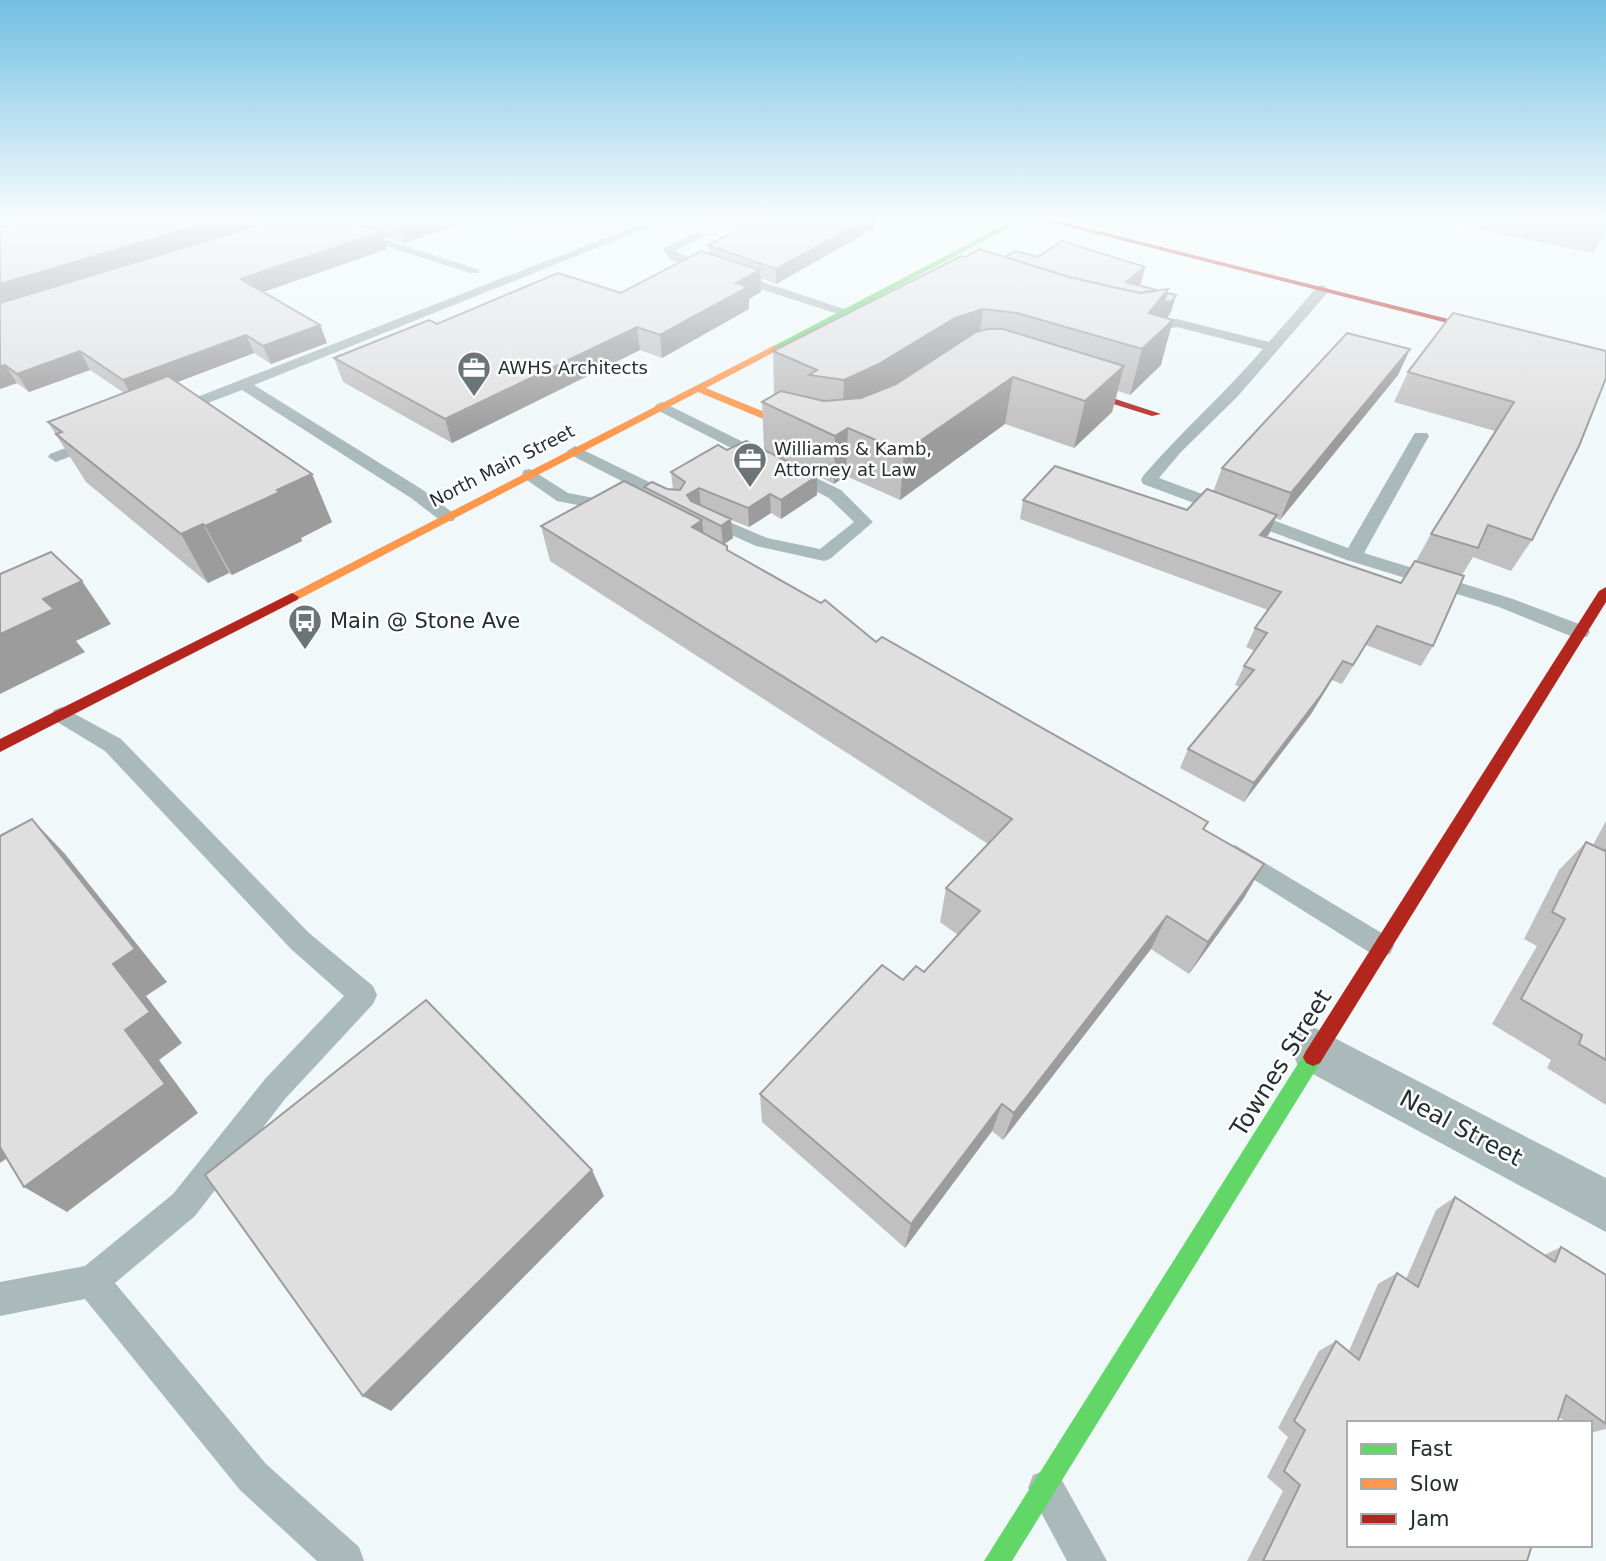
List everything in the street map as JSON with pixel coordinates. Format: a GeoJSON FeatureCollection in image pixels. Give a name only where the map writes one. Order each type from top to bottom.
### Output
{"type":"FeatureCollection","features":[{"type":"Feature","properties":{"kind":"street","name":"North Main Street"},"geometry":{"type":"LineString","coordinates":[[0,746],[662,407],[880,292]]}},
{"type":"Feature","properties":{"kind":"street"},"geometry":{"type":"LineString","coordinates":[[1334,292],[1512,336]]}},
{"type":"Feature","properties":{"kind":"street"},"geometry":{"type":"LineString","coordinates":[[1045,379],[1156,414]]}},
{"type":"Feature","properties":{"kind":"street"},"geometry":{"type":"LineString","coordinates":[[698,388],[803,432],[829,438]]}},
{"type":"Feature","properties":{"kind":"street","name":"Townes Street"},"geometry":{"type":"LineString","coordinates":[[996,1561],[1606,591]]}},
{"type":"Feature","properties":{"kind":"street","name":"Neal Street"},"geometry":{"type":"LineString","coordinates":[[1315,1050],[1606,1206]]}},
{"type":"Feature","properties":{"kind":"lane"},"geometry":{"type":"LineString","coordinates":[[156,418],[478,292]]}},
{"type":"Feature","properties":{"kind":"lane"},"geometry":{"type":"LineString","coordinates":[[783,292],[843,311]]}},
{"type":"Feature","properties":{"kind":"lane"},"geometry":{"type":"LineString","coordinates":[[1320,292],[1233,393],[1175,449],[1149,480],[1353,555],[1506,603],[1580,632]]}},
{"type":"Feature","properties":{"kind":"lane"},"geometry":{"type":"LineString","coordinates":[[1130,330],[1177,323],[1271,347]]}},
{"type":"Feature","properties":{"kind":"lane"},"geometry":{"type":"LineString","coordinates":[[243,384],[417,494],[446,517]]}},
{"type":"Feature","properties":{"kind":"lane"},"geometry":{"type":"LineString","coordinates":[[662,407],[835,494],[864,522],[824,555],[762,542],[700,514]]}},
{"type":"Feature","properties":{"kind":"lane"},"geometry":{"type":"LineString","coordinates":[[1353,555],[1421,436]]}},
{"type":"Feature","properties":{"kind":"lane"},"geometry":{"type":"LineString","coordinates":[[56,457],[106,438]]}},
{"type":"Feature","properties":{"kind":"lane"},"geometry":{"type":"LineString","coordinates":[[575,451],[676,502]]}},
{"type":"Feature","properties":{"kind":"lane"},"geometry":{"type":"LineString","coordinates":[[530,474],[563,498],[635,510]]}},
{"type":"Feature","properties":{"kind":"lane"},"geometry":{"type":"LineString","coordinates":[[0,1300],[92,1281],[184,1205],[275,1089],[363,995],[300,941],[113,745],[62,715]]}},
{"type":"Feature","properties":{"kind":"lane"},"geometry":{"type":"LineString","coordinates":[[1217,844],[1381,946]]}},
{"type":"Feature","properties":{"kind":"lane"},"geometry":{"type":"LineString","coordinates":[[92,1281],[253,1476],[345,1561]]}},
{"type":"Feature","properties":{"kind":"lane"},"geometry":{"type":"LineString","coordinates":[[1044,1485],[1088,1561]]}},
{"type":"Feature","properties":{"kind":"building"},"geometry":{"type":"Polygon","coordinates":[[[37,292],[263,292],[320,325],[263,346],[246,335],[123,380],[80,351],[17,374],[5,365],[0,366],[0,303],[37,292]]]}},
{"type":"Feature","properties":{"kind":"building"},"geometry":{"type":"Polygon","coordinates":[[[513,292],[739,292],[660,335],[637,327],[445,419],[334,358],[429,320],[437,324],[513,292]]]}},
{"type":"Feature","properties":{"kind":"building"},"geometry":{"type":"Polygon","coordinates":[[[890,292],[1166,292],[1149,313],[1173,320],[1142,349],[1017,313],[983,309],[955,318],[877,365],[844,380],[809,375],[817,370],[773,351],[890,292]]]}},
{"type":"Feature","properties":{"kind":"building"},"geometry":{"type":"Polygon","coordinates":[[[1167,293],[1176,295],[1172,301],[1164,302],[1167,293]]]}},
{"type":"Feature","properties":{"kind":"building"},"geometry":{"type":"Polygon","coordinates":[[[1453,313],[1606,351],[1606,378],[1579,446],[1532,540],[1488,525],[1478,548],[1431,534],[1514,402],[1408,372],[1453,313]]]}},
{"type":"Feature","properties":{"kind":"building"},"geometry":{"type":"Polygon","coordinates":[[[1003,329],[1124,366],[1085,401],[1013,377],[904,452],[848,428],[835,436],[762,402],[781,391],[824,401],[861,398],[896,384],[976,332],[1003,329]]]}},
{"type":"Feature","properties":{"kind":"building"},"geometry":{"type":"Polygon","coordinates":[[[1347,333],[1410,349],[1291,493],[1222,468],[1347,333]]]}},
{"type":"Feature","properties":{"kind":"building"},"geometry":{"type":"Polygon","coordinates":[[[168,376],[312,474],[277,490],[280,492],[181,534],[56,434],[62,432],[48,422],[168,376]]]}},
{"type":"Feature","properties":{"kind":"building"},"geometry":{"type":"Polygon","coordinates":[[[746,441],[817,476],[781,500],[770,494],[748,508],[699,488],[687,495],[691,501],[731,519],[721,526],[644,487],[652,482],[667,489],[680,490],[685,482],[671,472],[718,445],[727,450],[746,441]]]}},
{"type":"Feature","properties":{"kind":"building"},"geometry":{"type":"Polygon","coordinates":[[[1055,466],[1187,510],[1207,489],[1277,515],[1260,535],[1401,583],[1415,561],[1464,576],[1433,646],[1377,626],[1353,665],[1343,661],[1321,695],[1254,783],[1188,749],[1254,670],[1244,666],[1267,633],[1255,628],[1281,592],[1023,500],[1055,466]]]}},
{"type":"Feature","properties":{"kind":"building"},"geometry":{"type":"Polygon","coordinates":[[[624,481],[702,520],[692,527],[821,603],[825,600],[876,642],[882,637],[1208,822],[1203,829],[1264,864],[1208,942],[1167,916],[1014,1113],[1002,1104],[911,1224],[760,1094],[882,965],[903,980],[916,966],[924,972],[980,911],[946,888],[1012,819],[541,526],[624,481]]]}},
{"type":"Feature","properties":{"kind":"building"},"geometry":{"type":"Polygon","coordinates":[[[51,552],[82,581],[43,599],[54,609],[0,634],[0,574],[51,552]]]}},
{"type":"Feature","properties":{"kind":"building"},"geometry":{"type":"Polygon","coordinates":[[[32,819],[135,949],[113,964],[150,1012],[125,1030],[165,1084],[24,1187],[0,1147],[0,836],[32,819]]]}},
{"type":"Feature","properties":{"kind":"building"},"geometry":{"type":"Polygon","coordinates":[[[1586,842],[1605,851],[1606,848],[1606,1060],[1579,1044],[1582,1035],[1521,999],[1565,919],[1552,912],[1586,842]]]}},
{"type":"Feature","properties":{"kind":"building"},"geometry":{"type":"Polygon","coordinates":[[[426,1000],[592,1170],[363,1396],[205,1175],[426,1000]]]}},
{"type":"Feature","properties":{"kind":"building"},"geometry":{"type":"Polygon","coordinates":[[[1455,1197],[1555,1262],[1561,1247],[1606,1275],[1606,1424],[1566,1395],[1558,1421],[1347,1421],[1347,1547],[1531,1547],[1527,1561],[1263,1561],[1300,1485],[1284,1471],[1305,1430],[1294,1421],[1336,1341],[1359,1360],[1397,1273],[1418,1287],[1455,1197]]]}},
{"type":"Feature","properties":{"kind":"traffic: fast"},"geometry":{"type":"LineString","coordinates":[[775,348],[882,292]]}},
{"type":"Feature","properties":{"kind":"traffic: fast"},"geometry":{"type":"LineString","coordinates":[[997,1561],[1313,1057]]}},
{"type":"Feature","properties":{"kind":"traffic: slow"},"geometry":{"type":"LineString","coordinates":[[292,597],[775,348]]}},
{"type":"Feature","properties":{"kind":"traffic: slow"},"geometry":{"type":"LineString","coordinates":[[698,388],[809,434]]}},
{"type":"Feature","properties":{"kind":"traffic: jam"},"geometry":{"type":"LineString","coordinates":[[1334,292],[1499,333]]}},
{"type":"Feature","properties":{"kind":"traffic: jam"},"geometry":{"type":"LineString","coordinates":[[1066,386],[1156,414]]}},
{"type":"Feature","properties":{"kind":"traffic: jam"},"geometry":{"type":"LineString","coordinates":[[1313,1057],[1606,591]]}},
{"type":"Feature","properties":{"kind":"traffic: jam"},"geometry":{"type":"LineString","coordinates":[[0,746],[292,597]]}},
{"type":"Feature","properties":{"kind":"place","name":"AWHS Architects"},"geometry":{"type":"Point","coordinates":[474,398]}},
{"type":"Feature","properties":{"kind":"place","name":"Williams & Kamb, Attorney at Law"},"geometry":{"type":"Point","coordinates":[750,489]}},
{"type":"Feature","properties":{"kind":"place","name":"Main @ Stone Ave"},"geometry":{"type":"Point","coordinates":[305,651]}}]}
